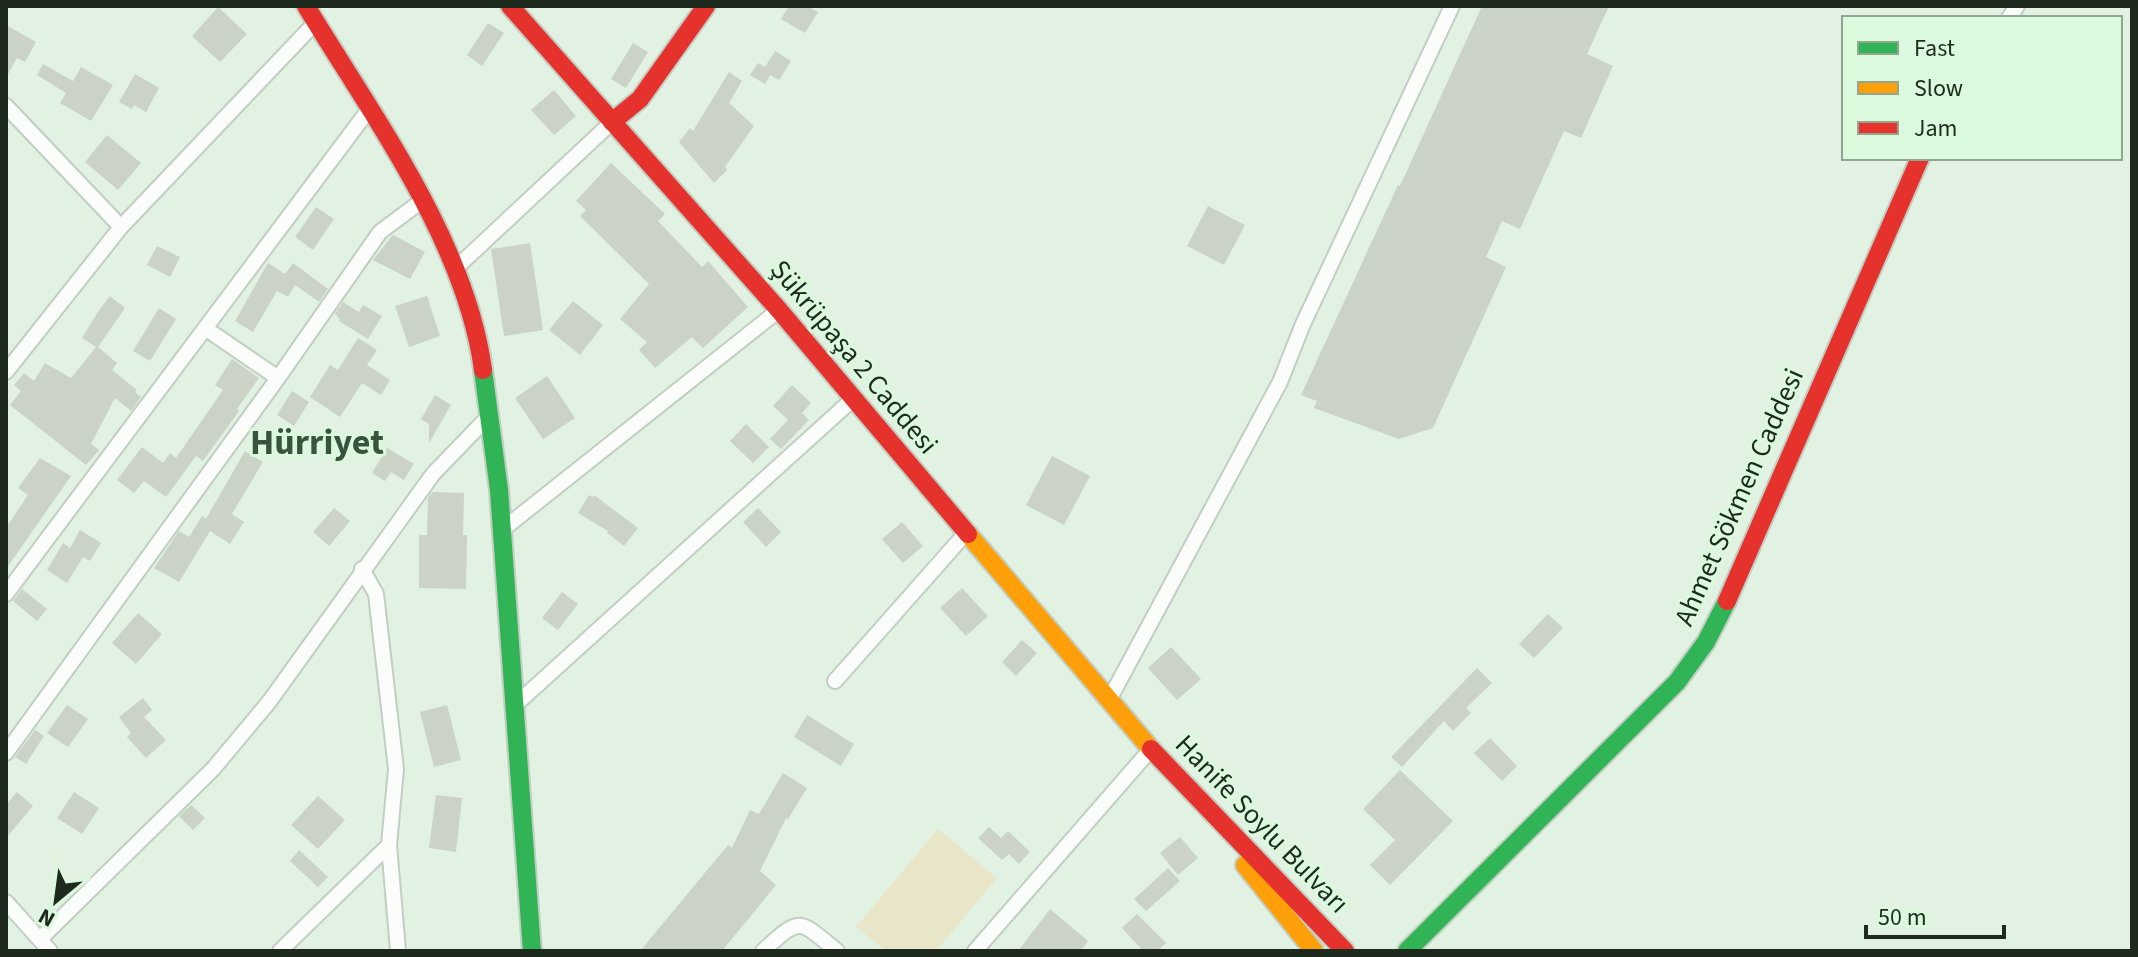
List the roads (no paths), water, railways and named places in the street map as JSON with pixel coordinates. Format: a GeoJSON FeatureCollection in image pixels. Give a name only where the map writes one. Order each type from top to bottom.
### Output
{"type":"FeatureCollection","features":[{"type":"Feature","properties":{"kind":"street","name":"Şükrüpaşa 2 Caddesi"},"geometry":{"type":"LineString","coordinates":[[510,6],[779,310],[1151,749]]}},
{"type":"Feature","properties":{"kind":"street"},"geometry":{"type":"LineString","coordinates":[[456,268],[640,99],[706,6]]}},
{"type":"Feature","properties":{"kind":"street"},"geometry":{"type":"LineString","coordinates":[[1109,700],[1280,382],[1303,324],[1452,6]]}},
{"type":"Feature","properties":{"kind":"street"},"geometry":{"type":"LineString","coordinates":[[6,372],[121,227],[311,14],[423,200],[456,268],[480,349],[502,530],[532,951]]}},
{"type":"Feature","properties":{"kind":"street"},"geometry":{"type":"LineString","coordinates":[[6,106],[121,227]]}},
{"type":"Feature","properties":{"kind":"street"},"geometry":{"type":"LineString","coordinates":[[6,594],[370,108]]}},
{"type":"Feature","properties":{"kind":"street","name":"Ahmet Sökmen Caddesi"},"geometry":{"type":"LineString","coordinates":[[1407,951],[1677,682],[1706,642],[1919,160]]}},
{"type":"Feature","properties":{"kind":"street"},"geometry":{"type":"LineString","coordinates":[[6,753],[380,232],[423,200]]}},
{"type":"Feature","properties":{"kind":"street"},"geometry":{"type":"LineString","coordinates":[[502,530],[779,310]]}},
{"type":"Feature","properties":{"kind":"street"},"geometry":{"type":"LineString","coordinates":[[205,328],[278,378]]}},
{"type":"Feature","properties":{"kind":"street"},"geometry":{"type":"LineString","coordinates":[[514,706],[853,399]]}},
{"type":"Feature","properties":{"kind":"street"},"geometry":{"type":"LineString","coordinates":[[41,938],[213,769],[269,702],[433,474],[489,416]]}},
{"type":"Feature","properties":{"kind":"street"},"geometry":{"type":"LineString","coordinates":[[835,681],[966,533]]}},
{"type":"Feature","properties":{"kind":"street"},"geometry":{"type":"LineString","coordinates":[[362,569],[376,594],[396,769],[389,845],[398,951]]}},
{"type":"Feature","properties":{"kind":"street"},"geometry":{"type":"LineString","coordinates":[[975,951],[1151,749]]}},
{"type":"Feature","properties":{"kind":"street","name":"Hanife Soylu Bulvarı"},"geometry":{"type":"LineString","coordinates":[[1151,749],[1314,951]]}},
{"type":"Feature","properties":{"kind":"street","name":"Hanife Soylu Bulvarı"},"geometry":{"type":"LineString","coordinates":[[1151,749],[1345,951]]}},
{"type":"Feature","properties":{"kind":"street"},"geometry":{"type":"LineString","coordinates":[[280,951],[389,845]]}},
{"type":"Feature","properties":{"kind":"street"},"geometry":{"type":"LineString","coordinates":[[6,902],[50,951]]}},
{"type":"Feature","properties":{"kind":"street"},"geometry":{"type":"LineString","coordinates":[[763,951],[793,925],[801,925],[837,951]]}},
{"type":"Feature","properties":{"kind":"district","name":"Hürriyet"},"geometry":{"type":"Point","coordinates":[317,442]}}]}
